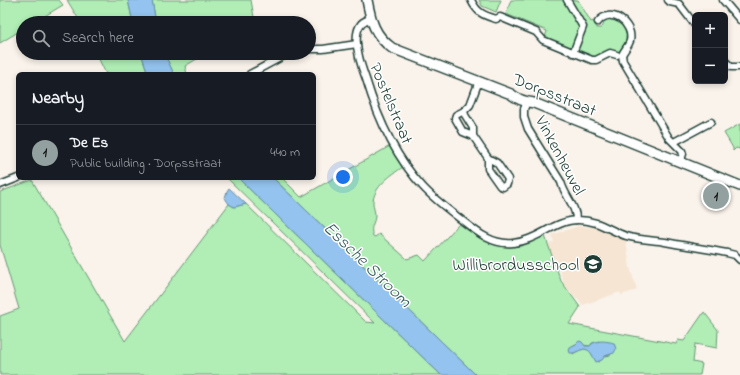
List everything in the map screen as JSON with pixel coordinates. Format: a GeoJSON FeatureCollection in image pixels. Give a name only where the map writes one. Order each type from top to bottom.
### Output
{"type":"FeatureCollection","features":[{"type":"Feature","properties":{"kind":"street","name":"Dorpsstraat"},"geometry":{"type":"LineString","coordinates":[[367,0],[375,30],[392,48],[479,81],[511,94],[516,98],[534,103],[740,186]]}},
{"type":"Feature","properties":{"kind":"street"},"geometry":{"type":"LineString","coordinates":[[471,0],[475,9],[479,12],[496,19],[500,17],[536,32],[543,40],[592,60],[596,60],[610,53],[617,55]]}},
{"type":"Feature","properties":{"kind":"street"},"geometry":{"type":"LineString","coordinates":[[567,0],[583,27],[573,52]]}},
{"type":"Feature","properties":{"kind":"street"},"geometry":{"type":"LineString","coordinates":[[668,0],[670,2],[680,2],[692,20]]}},
{"type":"Feature","properties":{"kind":"street"},"geometry":{"type":"LineString","coordinates":[[723,0],[740,20]]}},
{"type":"Feature","properties":{"kind":"street"},"geometry":{"type":"LineString","coordinates":[[598,22],[600,19],[613,16],[619,17],[627,24],[630,36],[627,47],[622,55],[623,61],[670,138],[682,150],[683,154],[680,162]]}},
{"type":"Feature","properties":{"kind":"street","name":"Postelstraat"},"geometry":{"type":"LineString","coordinates":[[371,18],[363,21],[360,25],[357,44],[360,61],[368,85],[381,122],[389,139],[409,170],[424,187],[446,208],[483,236],[494,241],[505,243],[526,241],[556,226],[576,220],[590,220],[627,236],[728,253],[735,255],[740,260]]}},
{"type":"Feature","properties":{"kind":"street"},"geometry":{"type":"LineString","coordinates":[[316,49],[357,44]]}},
{"type":"Feature","properties":{"kind":"street"},"geometry":{"type":"LineString","coordinates":[[254,72],[276,60]]}},
{"type":"Feature","properties":{"kind":"street"},"geometry":{"type":"LineString","coordinates":[[728,64],[731,66],[740,67]]}},
{"type":"Feature","properties":{"kind":"street"},"geometry":{"type":"LineString","coordinates":[[479,81],[470,105],[464,111],[456,115],[455,118],[463,132],[473,136],[488,158]]}},
{"type":"Feature","properties":{"kind":"street","name":"Vinkenheuvel"},"geometry":{"type":"LineString","coordinates":[[527,102],[524,109],[524,117],[528,129],[561,182],[563,189],[576,211],[576,220]]}},
{"type":"Feature","properties":{"kind":"street"},"geometry":{"type":"LineString","coordinates":[[464,111],[473,128],[473,136]]}},
{"type":"Feature","properties":{"kind":"street"},"geometry":{"type":"LineString","coordinates":[[674,142],[711,122]]}},
{"type":"Feature","properties":{"kind":"street"},"geometry":{"type":"LineString","coordinates":[[0,185],[16,179]]}},
{"type":"Feature","properties":{"kind":"shaded area","name":"Willibrordusschool"},"geometry":{"type":"Polygon","coordinates":[[[579,226],[598,228],[626,241],[630,268],[637,290],[621,295],[620,292],[583,305],[565,286],[555,257],[551,259],[546,245],[554,242],[552,235],[579,226]]]}},
{"type":"Feature","properties":{"kind":"green space"},"geometry":{"type":"Polygon","coordinates":[[[0,0],[59,0],[63,5],[45,16],[16,16],[16,33],[0,43],[0,0]]]}},
{"type":"Feature","properties":{"kind":"green space"},"geometry":{"type":"Polygon","coordinates":[[[67,0],[128,0],[131,16],[77,16],[67,0]]]}},
{"type":"Feature","properties":{"kind":"green space"},"geometry":{"type":"Polygon","coordinates":[[[152,0],[251,0],[254,16],[155,16],[152,0]]]}},
{"type":"Feature","properties":{"kind":"green space"},"geometry":{"type":"Polygon","coordinates":[[[479,0],[501,0],[496,12],[482,6],[479,0]]]}},
{"type":"Feature","properties":{"kind":"green space"},"geometry":{"type":"Polygon","coordinates":[[[511,0],[564,0],[580,27],[574,45],[569,47],[545,37],[547,31],[506,14],[511,0]]]}},
{"type":"Feature","properties":{"kind":"green space"},"geometry":{"type":"Polygon","coordinates":[[[570,0],[578,0],[591,22],[593,21],[597,28],[601,28],[603,26],[606,19],[616,21],[617,19],[628,37],[620,52],[594,59],[578,51],[577,49],[586,27],[570,0]]]}},
{"type":"Feature","properties":{"kind":"green space"},"geometry":{"type":"Polygon","coordinates":[[[99,60],[143,60],[147,72],[105,72],[99,60]]]}},
{"type":"Feature","properties":{"kind":"green space"},"geometry":{"type":"Polygon","coordinates":[[[167,60],[195,60],[185,66],[186,72],[173,72],[167,60]]]}},
{"type":"Feature","properties":{"kind":"green space"},"geometry":{"type":"Polygon","coordinates":[[[740,124],[740,149],[736,148],[733,151],[733,148],[724,133],[740,124]]]}},
{"type":"Feature","properties":{"kind":"green space"},"geometry":{"type":"Polygon","coordinates":[[[390,146],[403,167],[384,182],[376,192],[373,203],[375,215],[372,233],[375,237],[379,234],[407,259],[419,255],[425,261],[459,224],[482,239],[498,246],[506,247],[525,244],[545,236],[561,281],[580,307],[569,324],[676,344],[678,340],[684,341],[704,312],[718,330],[717,348],[695,344],[693,362],[702,364],[700,375],[476,375],[275,180],[284,180],[301,197],[390,146]],[[599,341],[592,343],[590,346],[576,344],[572,346],[573,354],[583,349],[589,351],[595,360],[599,362],[605,356],[611,355],[599,341]]]}},
{"type":"Feature","properties":{"kind":"green space"},"geometry":{"type":"Polygon","coordinates":[[[32,180],[125,341],[229,204],[234,207],[246,204],[366,322],[375,323],[229,180],[240,180],[441,375],[0,375],[0,316],[19,309],[0,245],[0,192],[32,180]]]}},
{"type":"Feature","properties":{"kind":"water"},"geometry":{"type":"Polygon","coordinates":[[[128,0],[152,0],[155,16],[131,16],[128,0]]]}},
{"type":"Feature","properties":{"kind":"water"},"geometry":{"type":"Polygon","coordinates":[[[143,60],[167,60],[173,72],[147,72],[143,60]]]}},
{"type":"Feature","properties":{"kind":"water"},"geometry":{"type":"Polygon","coordinates":[[[240,180],[275,180],[476,375],[441,375],[240,180]]]}},
{"type":"Feature","properties":{"kind":"water"},"geometry":{"type":"Polygon","coordinates":[[[229,188],[246,204],[234,207],[229,204],[225,198],[229,188]]]}},
{"type":"Feature","properties":{"kind":"water"},"geometry":{"type":"Polygon","coordinates":[[[579,341],[585,346],[590,346],[598,341],[611,342],[614,343],[616,349],[614,353],[605,356],[602,360],[596,362],[591,353],[586,349],[570,353],[570,347],[579,341]]]}},
{"type":"Feature","properties":{"kind":"place","name":"De Es"},"geometry":{"type":"Point","coordinates":[716,196]}},
{"type":"Feature","properties":{"kind":"place","name":"Willibrordusschool"},"geometry":{"type":"Point","coordinates":[593,264]}},
{"type":"Feature","properties":{"kind":"water label","name":"Essche Stroom"},"geometry":{"type":"Point","coordinates":[368,264]}}]}
